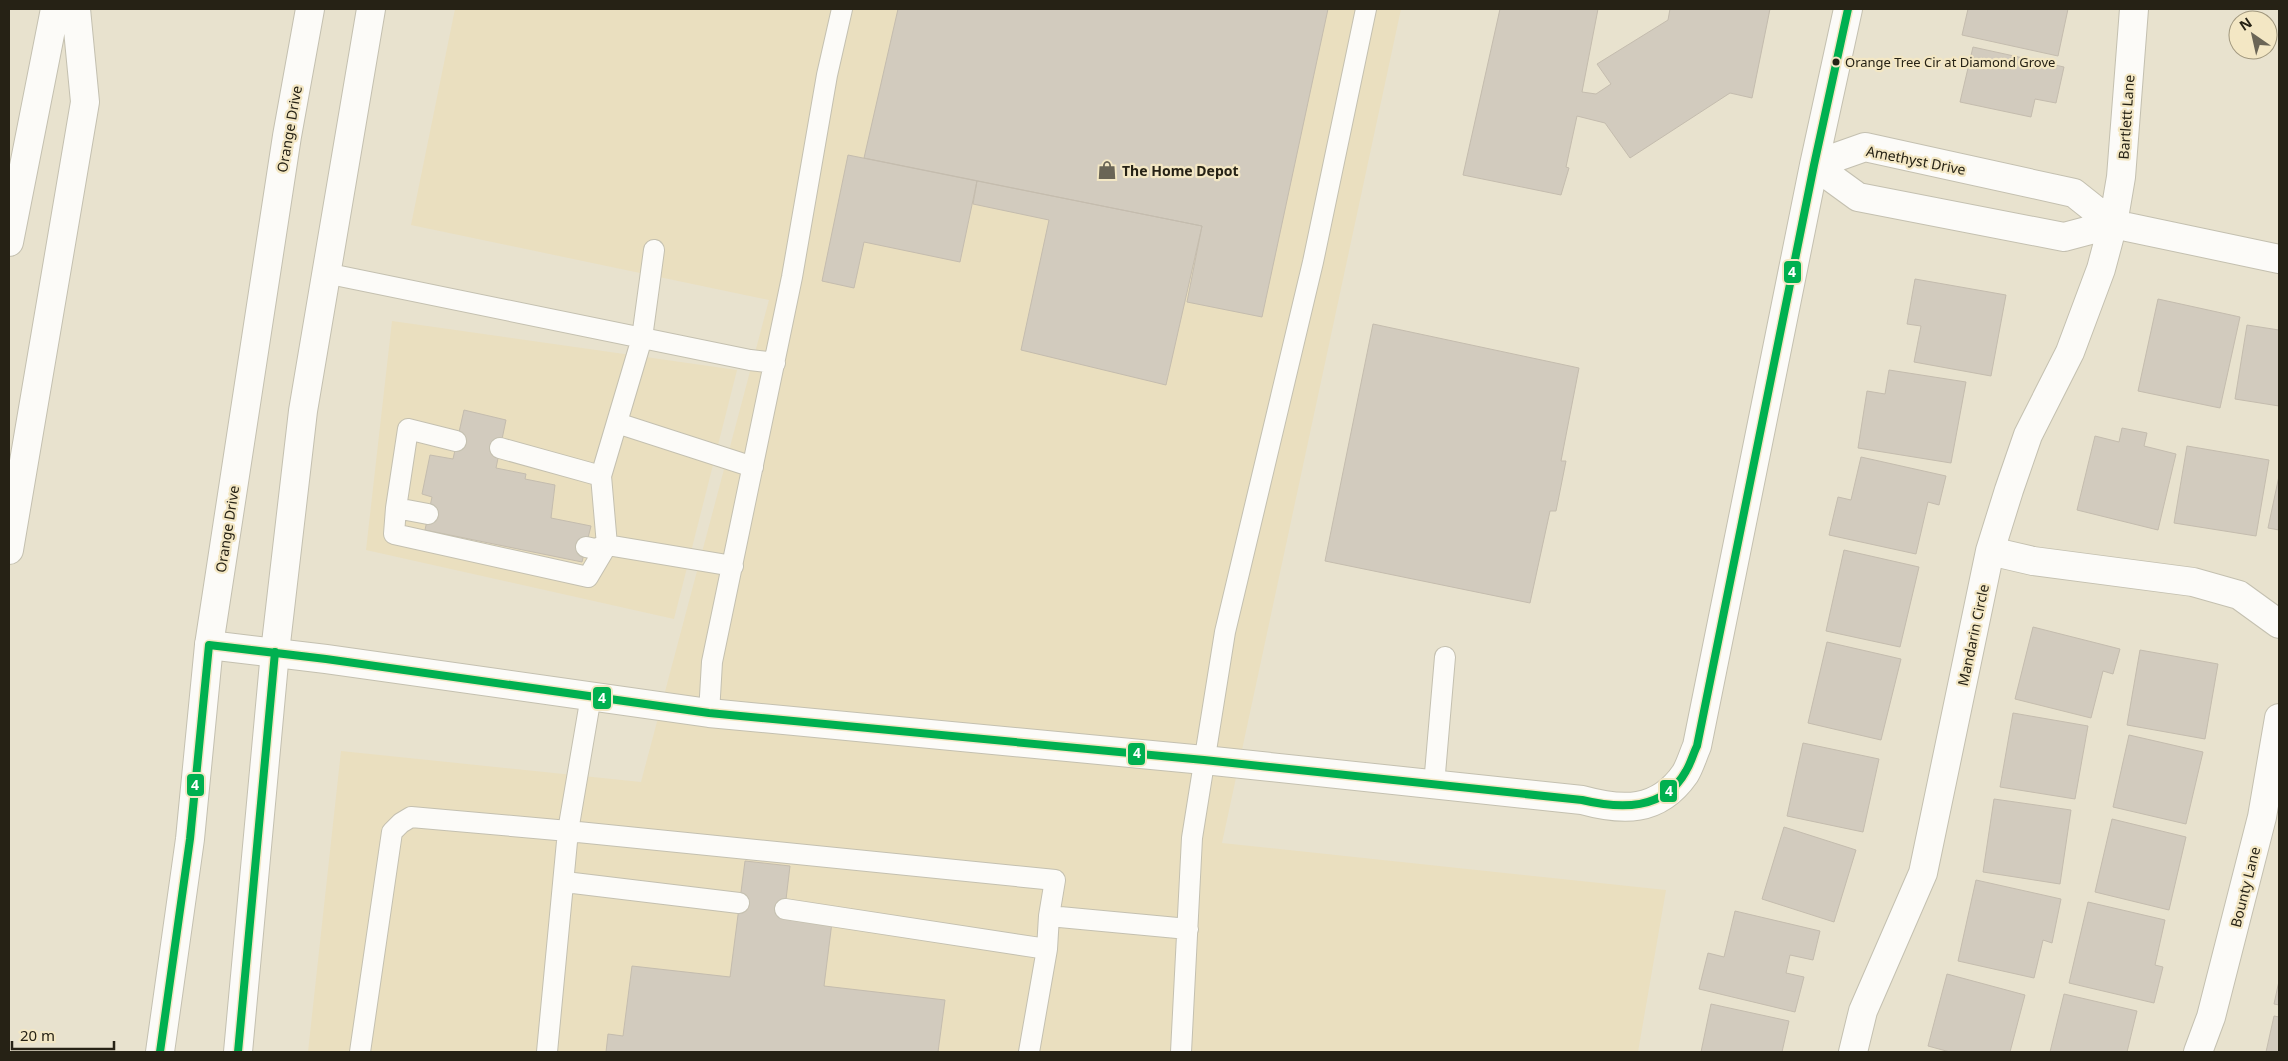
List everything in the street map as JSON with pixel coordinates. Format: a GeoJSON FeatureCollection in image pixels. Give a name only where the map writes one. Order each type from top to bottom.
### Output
{"type":"FeatureCollection","features":[{"type":"Feature","properties":{"kind":"main road"},"geometry":{"type":"LineString","coordinates":[[9,242],[55,9]]}},
{"type":"Feature","properties":{"kind":"main road"},"geometry":{"type":"LineString","coordinates":[[9,550],[85,102],[76,9]]}},
{"type":"Feature","properties":{"kind":"main road","name":"Orange Drive"},"geometry":{"type":"LineString","coordinates":[[160,1052],[190,839],[209,645],[287,136],[310,9]]}},
{"type":"Feature","properties":{"kind":"main road"},"geometry":{"type":"LineString","coordinates":[[244,1052],[274,652],[303,411],[371,9]]}},
{"type":"Feature","properties":{"kind":"main road"},"geometry":{"type":"LineString","coordinates":[[209,645],[274,652],[709,713],[1434,784],[1582,800],[1606,807],[1631,808],[1654,801],[1673,788],[1685,773],[1697,746],[1814,165],[1848,9]]}},
{"type":"Feature","properties":{"kind":"main road","name":"Bartlett Lane"},"geometry":{"type":"LineString","coordinates":[[2113,224],[2121,177],[2134,9]]}},
{"type":"Feature","properties":{"kind":"main road","name":"Amethyst Drive"},"geometry":{"type":"LineString","coordinates":[[1814,165],[1865,147],[2074,193],[2113,224],[2279,259]]}},
{"type":"Feature","properties":{"kind":"main road","name":"Amethyst Drive"},"geometry":{"type":"LineString","coordinates":[[1814,165],[1858,196],[2064,237],[2113,224]]}},
{"type":"Feature","properties":{"kind":"main road","name":"Mandarin Circle"},"geometry":{"type":"LineString","coordinates":[[1853,1052],[1863,1011],[1923,873],[1990,551],[2028,436],[2070,352],[2101,270],[2113,224]]}},
{"type":"Feature","properties":{"kind":"main road"},"geometry":{"type":"LineString","coordinates":[[1990,551],[2033,560],[2193,582],[2239,595],[2279,624]]}},
{"type":"Feature","properties":{"kind":"main road","name":"Bounty Lane"},"geometry":{"type":"LineString","coordinates":[[2198,1052],[2211,1017],[2262,817],[2279,718]]}},
{"type":"Feature","properties":{"kind":"lane"},"geometry":{"type":"LineString","coordinates":[[709,713],[712,662],[754,467],[842,9]]}},
{"type":"Feature","properties":{"kind":"lane"},"geometry":{"type":"LineString","coordinates":[[1181,1052],[1192,838],[1225,632],[1313,262],[1366,9]]}},
{"type":"Feature","properties":{"kind":"lane"},"geometry":{"type":"LineString","coordinates":[[456,441],[408,429],[394,534],[588,577],[607,545],[601,476],[642,338],[654,250]]}},
{"type":"Feature","properties":{"kind":"lane"},"geometry":{"type":"LineString","coordinates":[[325,273],[774,363]]}},
{"type":"Feature","properties":{"kind":"lane"},"geometry":{"type":"LineString","coordinates":[[617,423],[754,467]]}},
{"type":"Feature","properties":{"kind":"lane"},"geometry":{"type":"LineString","coordinates":[[500,448],[601,476]]}},
{"type":"Feature","properties":{"kind":"lane"},"geometry":{"type":"LineString","coordinates":[[396,508],[428,514]]}},
{"type":"Feature","properties":{"kind":"lane"},"geometry":{"type":"LineString","coordinates":[[586,547],[595,549],[607,545],[733,566]]}},
{"type":"Feature","properties":{"kind":"lane"},"geometry":{"type":"LineString","coordinates":[[1434,784],[1445,657]]}},
{"type":"Feature","properties":{"kind":"lane"},"geometry":{"type":"LineString","coordinates":[[547,1052],[565,882],[568,831],[591,696]]}},
{"type":"Feature","properties":{"kind":"lane"},"geometry":{"type":"LineString","coordinates":[[360,1052],[392,832],[400,823],[411,817],[1055,880],[1049,916],[1047,949],[1029,1052]]}},
{"type":"Feature","properties":{"kind":"lane"},"geometry":{"type":"LineString","coordinates":[[565,882],[739,903]]}},
{"type":"Feature","properties":{"kind":"lane"},"geometry":{"type":"LineString","coordinates":[[785,909],[1047,949]]}},
{"type":"Feature","properties":{"kind":"lane"},"geometry":{"type":"LineString","coordinates":[[1049,916],[1188,929]]}},
{"type":"Feature","properties":{"kind":"shaded area"},"geometry":{"type":"Polygon","coordinates":[[[455,9],[1401,9],[1222,843],[1666,890],[1638,1052],[308,1052],[341,751],[641,782],[769,300],[411,225],[455,9]]]}},
{"type":"Feature","properties":{"kind":"shaded area"},"geometry":{"type":"Polygon","coordinates":[[[392,321],[737,370],[674,619],[366,550],[392,321]]]}},
{"type":"Feature","properties":{"kind":"building","name":"The Home Depot"},"geometry":{"type":"Polygon","coordinates":[[[898,9],[1328,9],[1262,317],[1187,302],[1202,226],[864,158],[898,9]]]}},
{"type":"Feature","properties":{"kind":"building"},"geometry":{"type":"Polygon","coordinates":[[[1500,9],[1598,9],[1582,92],[1596,94],[1611,84],[1597,64],[1668,20],[1670,9],[1770,9],[1752,98],[1730,93],[1630,158],[1605,123],[1577,116],[1566,167],[1569,168],[1561,195],[1463,175],[1500,9]]]}},
{"type":"Feature","properties":{"kind":"building"},"geometry":{"type":"Polygon","coordinates":[[[1968,9],[2068,9],[2058,56],[1962,35],[1968,9]]]}},
{"type":"Feature","properties":{"kind":"building"},"geometry":{"type":"Polygon","coordinates":[[[1973,47],[2064,67],[2056,103],[2035,99],[2031,117],[1960,102],[1973,47]]]}},
{"type":"Feature","properties":{"kind":"building"},"geometry":{"type":"Polygon","coordinates":[[[848,155],[977,181],[960,262],[864,242],[854,288],[822,281],[848,155]]]}},
{"type":"Feature","properties":{"kind":"building"},"geometry":{"type":"Polygon","coordinates":[[[977,181],[1202,226],[1166,385],[1021,350],[1049,220],[973,204],[977,181]]]}},
{"type":"Feature","properties":{"kind":"building"},"geometry":{"type":"Polygon","coordinates":[[[1915,279],[2006,295],[1991,376],[1914,362],[1921,326],[1907,324],[1915,279]]]}},
{"type":"Feature","properties":{"kind":"building"},"geometry":{"type":"Polygon","coordinates":[[[2158,299],[2240,317],[2220,408],[2138,391],[2158,299]]]}},
{"type":"Feature","properties":{"kind":"building"},"geometry":{"type":"Polygon","coordinates":[[[1373,324],[1579,368],[1561,461],[1566,461],[1556,511],[1550,511],[1530,603],[1325,561],[1373,324]]]}},
{"type":"Feature","properties":{"kind":"building"},"geometry":{"type":"Polygon","coordinates":[[[2247,325],[2279,330],[2279,406],[2235,399],[2247,325]]]}},
{"type":"Feature","properties":{"kind":"building"},"geometry":{"type":"Polygon","coordinates":[[[1889,370],[1966,382],[1951,463],[1858,448],[1867,391],[1885,394],[1889,370]]]}},
{"type":"Feature","properties":{"kind":"building"},"geometry":{"type":"Polygon","coordinates":[[[464,410],[506,420],[496,468],[526,474],[525,479],[555,485],[551,518],[591,526],[582,562],[425,530],[432,497],[422,494],[430,455],[453,459],[464,410]]]}},
{"type":"Feature","properties":{"kind":"building"},"geometry":{"type":"Polygon","coordinates":[[[2122,428],[2147,433],[2144,446],[2176,454],[2158,530],[2077,510],[2095,436],[2119,442],[2122,428]]]}},
{"type":"Feature","properties":{"kind":"building"},"geometry":{"type":"Polygon","coordinates":[[[2187,446],[2269,460],[2256,536],[2174,523],[2187,446]]]}},
{"type":"Feature","properties":{"kind":"building"},"geometry":{"type":"Polygon","coordinates":[[[1861,457],[1946,476],[1939,505],[1928,502],[1916,554],[1829,535],[1838,497],[1851,500],[1861,457]]]}},
{"type":"Feature","properties":{"kind":"building"},"geometry":{"type":"Polygon","coordinates":[[[2279,476],[2279,530],[2268,528],[2279,476]]]}},
{"type":"Feature","properties":{"kind":"building"},"geometry":{"type":"Polygon","coordinates":[[[1844,550],[1919,567],[1900,647],[1826,631],[1844,550]]]}},
{"type":"Feature","properties":{"kind":"building"},"geometry":{"type":"Polygon","coordinates":[[[2033,627],[2120,649],[2113,674],[2103,671],[2091,718],[2015,699],[2033,627]]]}},
{"type":"Feature","properties":{"kind":"building"},"geometry":{"type":"Polygon","coordinates":[[[1827,642],[1901,659],[1881,740],[1808,723],[1827,642]]]}},
{"type":"Feature","properties":{"kind":"building"},"geometry":{"type":"Polygon","coordinates":[[[2140,650],[2218,664],[2205,739],[2127,725],[2140,650]]]}},
{"type":"Feature","properties":{"kind":"building"},"geometry":{"type":"Polygon","coordinates":[[[2013,713],[2088,726],[2075,799],[2000,787],[2013,713]]]}},
{"type":"Feature","properties":{"kind":"building"},"geometry":{"type":"Polygon","coordinates":[[[2129,735],[2203,752],[2186,824],[2113,807],[2129,735]]]}},
{"type":"Feature","properties":{"kind":"building"},"geometry":{"type":"Polygon","coordinates":[[[1803,743],[1879,759],[1863,832],[1787,816],[1803,743]]]}},
{"type":"Feature","properties":{"kind":"building"},"geometry":{"type":"Polygon","coordinates":[[[1994,799],[2071,810],[2060,884],[1983,872],[1994,799]]]}},
{"type":"Feature","properties":{"kind":"building"},"geometry":{"type":"Polygon","coordinates":[[[2112,819],[2186,837],[2169,910],[2095,892],[2112,819]]]}},
{"type":"Feature","properties":{"kind":"building"},"geometry":{"type":"Polygon","coordinates":[[[1784,827],[1856,850],[1834,922],[1762,899],[1784,827]]]}},
{"type":"Feature","properties":{"kind":"building"},"geometry":{"type":"Polygon","coordinates":[[[745,861],[790,866],[784,916],[832,922],[824,986],[945,1000],[938,1052],[606,1052],[608,1034],[623,1036],[632,966],[730,977],[745,861]]]}},
{"type":"Feature","properties":{"kind":"building"},"geometry":{"type":"Polygon","coordinates":[[[1976,880],[2061,899],[2052,943],[2043,940],[2034,978],[1958,961],[1976,880]]]}},
{"type":"Feature","properties":{"kind":"building"},"geometry":{"type":"Polygon","coordinates":[[[2088,902],[2165,920],[2155,965],[2163,967],[2154,1003],[2069,983],[2088,902]]]}},
{"type":"Feature","properties":{"kind":"building"},"geometry":{"type":"Polygon","coordinates":[[[1735,911],[1820,931],[1813,960],[1790,955],[1786,973],[1804,977],[1795,1012],[1699,989],[1708,953],[1724,957],[1735,911]]]}},
{"type":"Feature","properties":{"kind":"building"},"geometry":{"type":"Polygon","coordinates":[[[1947,974],[2025,995],[2010,1052],[1950,1052],[1928,1046],[1947,974]]]}},
{"type":"Feature","properties":{"kind":"building"},"geometry":{"type":"Polygon","coordinates":[[[2279,981],[2279,1005],[2274,1004],[2279,981]]]}},
{"type":"Feature","properties":{"kind":"building"},"geometry":{"type":"Polygon","coordinates":[[[2064,994],[2137,1011],[2127,1052],[2050,1052],[2064,994]]]}},
{"type":"Feature","properties":{"kind":"building"},"geometry":{"type":"Polygon","coordinates":[[[1711,1004],[1789,1021],[1782,1052],[1701,1052],[1711,1004]]]}},
{"type":"Feature","properties":{"kind":"building"},"geometry":{"type":"Polygon","coordinates":[[[2274,1016],[2279,1017],[2279,1052],[2266,1052],[2274,1016]]]}},
{"type":"Feature","properties":{"kind":"transit line","name":"4"},"geometry":{"type":"LineString","coordinates":[[160,1052],[190,839],[209,645],[326,659],[709,713],[1204,760],[1582,800],[1611,805],[1640,804],[1666,794],[1677,784],[1686,771],[1697,746],[1814,165],[1848,9]]}},
{"type":"Feature","properties":{"kind":"transit line","name":"4"},"geometry":{"type":"LineString","coordinates":[[238,1052],[275,652]]}},
{"type":"Feature","properties":{"kind":"place","name":"Orange Tree Cir at Diamond Grove"},"geometry":{"type":"Point","coordinates":[1836,62]}},
{"type":"Feature","properties":{"kind":"place","name":"The Home Depot"},"geometry":{"type":"Point","coordinates":[1107,170]}}]}
